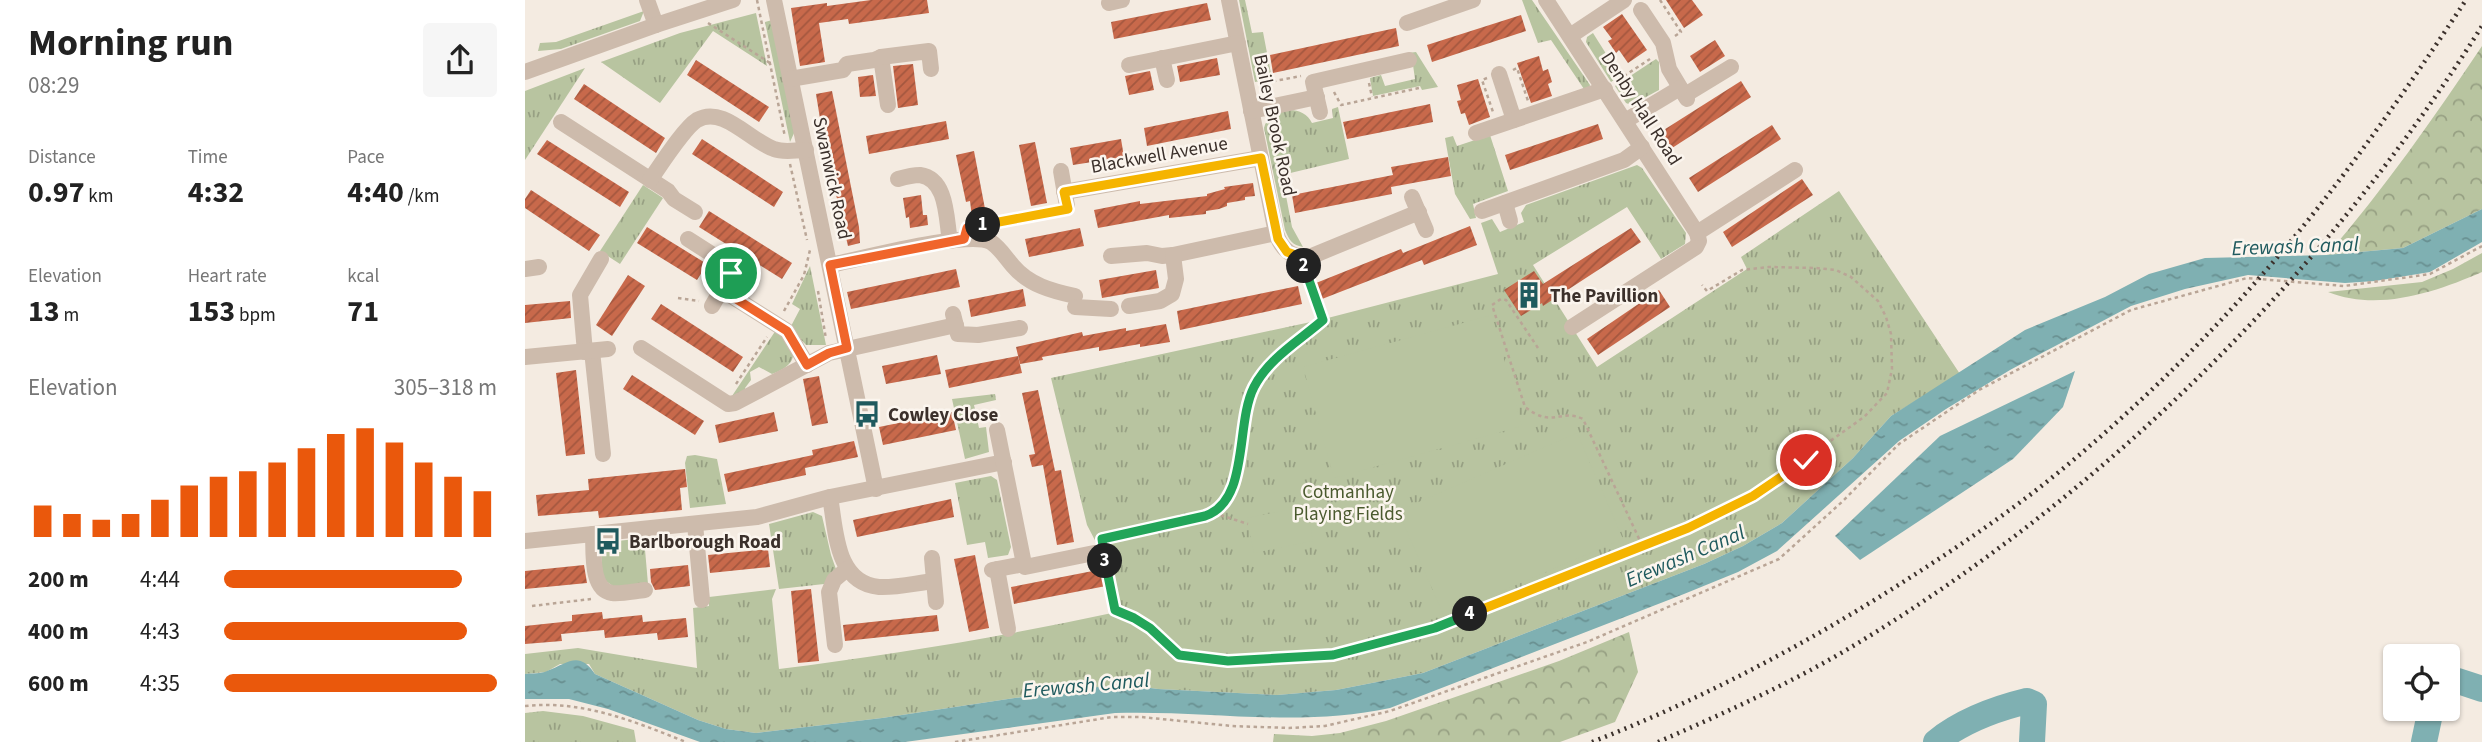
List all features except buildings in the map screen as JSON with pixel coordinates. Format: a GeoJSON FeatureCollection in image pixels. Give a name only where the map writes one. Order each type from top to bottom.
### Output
{"type":"FeatureCollection","features":[{"type":"Feature","properties":{"kind":"street"},"geometry":{"type":"LineString","coordinates":[[647,0],[656,24]]}},
{"type":"Feature","properties":{"kind":"street"},"geometry":{"type":"LineString","coordinates":[[525,72],[656,24],[708,10],[733,0]]}},
{"type":"Feature","properties":{"kind":"street","name":"Swanwick Road"},"geometry":{"type":"LineString","coordinates":[[774,0],[876,489]]}},
{"type":"Feature","properties":{"kind":"street","name":"Bailey Brook Road"},"geometry":{"type":"LineString","coordinates":[[1229,0],[1276,233],[1283,249],[1296,256]]}},
{"type":"Feature","properties":{"kind":"street"},"geometry":{"type":"LineString","coordinates":[[1407,23],[1473,0]]}},
{"type":"Feature","properties":{"kind":"street","name":"Denby Hall Road"},"geometry":{"type":"LineString","coordinates":[[1546,0],[1698,237]]}},
{"type":"Feature","properties":{"kind":"street"},"geometry":{"type":"LineString","coordinates":[[1570,36],[1624,0]]}},
{"type":"Feature","properties":{"kind":"street"},"geometry":{"type":"LineString","coordinates":[[1641,10],[1664,46],[1669,69],[1681,90]]}},
{"type":"Feature","properties":{"kind":"street"},"geometry":{"type":"LineString","coordinates":[[1129,65],[1238,43]]}},
{"type":"Feature","properties":{"kind":"street"},"geometry":{"type":"LineString","coordinates":[[790,79],[843,70],[847,64],[881,57],[929,51],[931,69]]}},
{"type":"Feature","properties":{"kind":"street"},"geometry":{"type":"LineString","coordinates":[[525,57],[544,65]]}},
{"type":"Feature","properties":{"kind":"street"},"geometry":{"type":"LineString","coordinates":[[881,57],[888,105]]}},
{"type":"Feature","properties":{"kind":"street"},"geometry":{"type":"LineString","coordinates":[[1162,58],[1167,80]]}},
{"type":"Feature","properties":{"kind":"street"},"geometry":{"type":"LineString","coordinates":[[1251,111],[1321,99],[1330,78],[1409,61]]}},
{"type":"Feature","properties":{"kind":"street"},"geometry":{"type":"LineString","coordinates":[[1625,121],[1731,66]]}},
{"type":"Feature","properties":{"kind":"street"},"geometry":{"type":"LineString","coordinates":[[1499,74],[1514,120]]}},
{"type":"Feature","properties":{"kind":"street"},"geometry":{"type":"LineString","coordinates":[[1476,132],[1605,89]]}},
{"type":"Feature","properties":{"kind":"street"},"geometry":{"type":"LineString","coordinates":[[650,180],[691,125],[706,117],[720,117],[772,149],[806,150]]}},
{"type":"Feature","properties":{"kind":"street"},"geometry":{"type":"LineString","coordinates":[[561,122],[668,191],[674,199],[695,212]]}},
{"type":"Feature","properties":{"kind":"street"},"geometry":{"type":"LineString","coordinates":[[1482,211],[1624,160],[1642,147]]}},
{"type":"Feature","properties":{"kind":"street","name":"Blackwell Avenue"},"geometry":{"type":"LineString","coordinates":[[1066,199],[1261,158]]}},
{"type":"Feature","properties":{"kind":"street"},"geometry":{"type":"LineString","coordinates":[[1572,327],[1696,247],[1698,237],[1795,170]]}},
{"type":"Feature","properties":{"kind":"street"},"geometry":{"type":"LineString","coordinates":[[1061,171],[1066,199]]}},
{"type":"Feature","properties":{"kind":"street"},"geometry":{"type":"LineString","coordinates":[[898,179],[919,175],[936,184],[957,240]]}},
{"type":"Feature","properties":{"kind":"street"},"geometry":{"type":"LineString","coordinates":[[1412,197],[1426,230]]}},
{"type":"Feature","properties":{"kind":"street"},"geometry":{"type":"LineString","coordinates":[[1505,203],[1510,221]]}},
{"type":"Feature","properties":{"kind":"street"},"geometry":{"type":"LineString","coordinates":[[1296,256],[1312,256],[1419,212]]}},
{"type":"Feature","properties":{"kind":"street"},"geometry":{"type":"LineString","coordinates":[[1111,256],[1147,253],[1173,255],[1276,233]]}},
{"type":"Feature","properties":{"kind":"street"},"geometry":{"type":"LineString","coordinates":[[688,239],[713,255],[731,273],[712,306]]}},
{"type":"Feature","properties":{"kind":"street"},"geometry":{"type":"LineString","coordinates":[[830,265],[957,240],[990,242],[1022,276],[1045,289],[1111,309]]}},
{"type":"Feature","properties":{"kind":"street"},"geometry":{"type":"LineString","coordinates":[[1129,306],[1166,298],[1172,294],[1176,279],[1173,255]]}},
{"type":"Feature","properties":{"kind":"street"},"geometry":{"type":"LineString","coordinates":[[601,260],[580,295],[595,354],[603,454]]}},
{"type":"Feature","properties":{"kind":"street"},"geometry":{"type":"LineString","coordinates":[[722,290],[787,331],[807,365]]}},
{"type":"Feature","properties":{"kind":"street"},"geometry":{"type":"LineString","coordinates":[[641,348],[728,404],[735,403],[760,381],[847,348],[955,325],[978,335],[1020,328]]}},
{"type":"Feature","properties":{"kind":"street"},"geometry":{"type":"LineString","coordinates":[[525,357],[595,354]]}},
{"type":"Feature","properties":{"kind":"street"},"geometry":{"type":"LineString","coordinates":[[997,430],[1024,567],[1100,551]]}},
{"type":"Feature","properties":{"kind":"street"},"geometry":{"type":"LineString","coordinates":[[525,541],[757,517],[830,497],[1004,462]]}},
{"type":"Feature","properties":{"kind":"street"},"geometry":{"type":"LineString","coordinates":[[830,497],[841,559],[847,569],[860,580],[875,586],[934,582]]}},
{"type":"Feature","properties":{"kind":"street"},"geometry":{"type":"LineString","coordinates":[[695,524],[702,600]]}},
{"type":"Feature","properties":{"kind":"street"},"geometry":{"type":"LineString","coordinates":[[593,534],[597,579],[603,590],[614,593],[645,590]]}},
{"type":"Feature","properties":{"kind":"street"},"geometry":{"type":"LineString","coordinates":[[932,558],[936,602]]}},
{"type":"Feature","properties":{"kind":"street"},"geometry":{"type":"LineString","coordinates":[[1009,629],[995,569],[1024,564]]}},
{"type":"Feature","properties":{"kind":"street"},"geometry":{"type":"LineString","coordinates":[[835,645],[829,592],[834,580],[847,569]]}},
{"type":"Feature","properties":{"kind":"path"},"geometry":{"type":"LineString","coordinates":[[757,0],[813,265]]}},
{"type":"Feature","properties":{"kind":"path"},"geometry":{"type":"LineString","coordinates":[[1605,89],[1681,32],[1660,0]]}},
{"type":"Feature","properties":{"kind":"path"},"geometry":{"type":"LineString","coordinates":[[708,10],[770,62]]}},
{"type":"Feature","properties":{"kind":"path"},"geometry":{"type":"LineString","coordinates":[[1246,86],[1305,76],[1321,99],[1341,105],[1419,88]]}},
{"type":"Feature","properties":{"kind":"path"},"geometry":{"type":"LineString","coordinates":[[1330,78],[1334,95],[1341,105]]}},
{"type":"Feature","properties":{"kind":"path"},"geometry":{"type":"LineString","coordinates":[[1371,92],[1372,98]]}},
{"type":"Feature","properties":{"kind":"path"},"geometry":{"type":"LineString","coordinates":[[957,240],[967,228],[1068,209],[1066,199]]}},
{"type":"Feature","properties":{"kind":"path"},"geometry":{"type":"LineString","coordinates":[[955,742],[1112,717],[1289,728],[1325,726],[1390,711],[1587,642],[1779,559],[1843,501],[1899,444],[1979,390],[2131,310],[2247,278],[2344,286],[2430,274],[2482,246]]}},
{"type":"Feature","properties":{"kind":"path"},"geometry":{"type":"LineString","coordinates":[[1214,513],[1230,497],[1247,406],[1253,389],[1271,364],[1323,320],[1296,256]]}},
{"type":"Feature","properties":{"kind":"path"},"geometry":{"type":"LineString","coordinates":[[1248,524],[1214,513],[1102,539],[1100,551],[1115,610],[1150,628],[1179,655],[1228,661],[1333,655],[1435,628],[1688,528],[1753,496],[1864,417],[1887,393],[1892,369],[1891,334],[1886,317],[1878,301],[1851,277],[1826,269],[1769,267],[1742,270],[1707,291],[1702,285]]}},
{"type":"Feature","properties":{"kind":"path"},"geometry":{"type":"LineString","coordinates":[[818,290],[829,353]]}},
{"type":"Feature","properties":{"kind":"path"},"geometry":{"type":"LineString","coordinates":[[678,298],[696,300],[712,306]]}},
{"type":"Feature","properties":{"kind":"path"},"geometry":{"type":"LineString","coordinates":[[1538,348],[1506,300],[1501,299],[1492,305],[1525,407],[1545,419],[1577,416],[1583,419],[1642,545]]}},
{"type":"Feature","properties":{"kind":"path"},"geometry":{"type":"LineString","coordinates":[[532,606],[592,598],[603,590]]}},
{"type":"Feature","properties":{"kind":"path"},"geometry":{"type":"LineString","coordinates":[[525,706],[568,705],[606,712],[685,742]]}},
{"type":"Feature","properties":{"kind":"green space"},"geometry":{"type":"Polygon","coordinates":[[[1239,0],[1245,0],[1252,33],[1263,32],[1272,79],[1255,82],[1239,0]]]}},
{"type":"Feature","properties":{"kind":"green space"},"geometry":{"type":"Polygon","coordinates":[[[1522,0],[1532,0],[1590,85],[1589,88],[1584,89],[1551,40],[1538,43],[1522,0]]]}},
{"type":"Feature","properties":{"kind":"green space"},"geometry":{"type":"Polygon","coordinates":[[[644,11],[640,21],[561,49],[538,51],[540,43],[556,42],[644,11]]]}},
{"type":"Feature","properties":{"kind":"green space"},"geometry":{"type":"Polygon","coordinates":[[[756,13],[767,66],[713,31],[660,103],[601,62],[680,33],[756,13]]]}},
{"type":"Feature","properties":{"kind":"green space"},"geometry":{"type":"Polygon","coordinates":[[[772,20],[795,131],[790,142],[765,22],[772,20]]]}},
{"type":"Feature","properties":{"kind":"green space"},"geometry":{"type":"Polygon","coordinates":[[[1593,33],[1620,76],[1611,82],[1586,42],[1587,37],[1593,33]]]}},
{"type":"Feature","properties":{"kind":"green space"},"geometry":{"type":"Polygon","coordinates":[[[2482,46],[2482,209],[2403,248],[2327,255],[2407,153],[2482,46]]]}},
{"type":"Feature","properties":{"kind":"green space"},"geometry":{"type":"Polygon","coordinates":[[[1416,52],[1438,87],[1422,90],[1420,86],[1373,96],[1370,78],[1381,75],[1385,86],[1415,79],[1412,58],[1408,53],[1416,52]]]}},
{"type":"Feature","properties":{"kind":"green space"},"geometry":{"type":"Polygon","coordinates":[[[1656,59],[1659,62],[1659,90],[1631,105],[1626,103],[1615,86],[1656,59]]]}},
{"type":"Feature","properties":{"kind":"green space"},"geometry":{"type":"Polygon","coordinates":[[[585,68],[525,160],[525,91],[585,68]]]}},
{"type":"Feature","properties":{"kind":"green space"},"geometry":{"type":"Polygon","coordinates":[[[1338,107],[1349,159],[1282,175],[1292,227],[1303,247],[1299,246],[1291,242],[1285,230],[1264,128],[1267,121],[1279,112],[1301,112],[1312,123],[1333,118],[1332,109],[1338,107]]]}},
{"type":"Feature","properties":{"kind":"green space"},"geometry":{"type":"Polygon","coordinates":[[[1490,135],[1508,191],[1473,204],[1476,218],[1470,219],[1455,194],[1445,138],[1453,136],[1457,146],[1490,135]]]}},
{"type":"Feature","properties":{"kind":"green space","name":"Cotmanhay Playing Fields"},"geometry":{"type":"Polygon","coordinates":[[[1637,165],[1642,168],[1686,233],[1685,244],[1661,259],[1627,207],[1533,265],[1597,367],[1747,269],[1741,257],[1839,191],[1960,374],[1891,416],[1853,458],[1782,523],[1743,546],[1704,564],[1423,673],[1336,690],[1277,695],[1127,685],[1082,688],[882,718],[756,733],[726,729],[698,720],[595,674],[589,664],[560,664],[546,672],[525,674],[525,654],[578,648],[697,668],[693,608],[709,606],[709,597],[776,589],[772,599],[779,669],[946,645],[1112,613],[1099,548],[1087,525],[1051,378],[1320,320],[1498,274],[1481,223],[1492,219],[1500,232],[1524,222],[1521,213],[1526,205],[1637,165]]]}},
{"type":"Feature","properties":{"kind":"green space"},"geometry":{"type":"Polygon","coordinates":[[[643,185],[663,198],[620,264],[600,251],[643,185]]]}},
{"type":"Feature","properties":{"kind":"green space"},"geometry":{"type":"Polygon","coordinates":[[[2482,253],[2482,272],[2407,297],[2367,300],[2328,292],[2422,282],[2482,253]]]}},
{"type":"Feature","properties":{"kind":"green space"},"geometry":{"type":"Polygon","coordinates":[[[810,266],[826,345],[806,345],[790,328],[800,309],[792,304],[810,266]]]}},
{"type":"Feature","properties":{"kind":"green space"},"geometry":{"type":"Polygon","coordinates":[[[1492,315],[1522,426],[1334,478],[1303,367],[1492,315]]]}},
{"type":"Feature","properties":{"kind":"green space"},"geometry":{"type":"Polygon","coordinates":[[[776,330],[789,343],[792,360],[772,374],[759,367],[750,372],[751,380],[745,388],[746,392],[730,399],[776,330]]]}},
{"type":"Feature","properties":{"kind":"green space"},"geometry":{"type":"Polygon","coordinates":[[[995,394],[996,400],[974,405],[979,428],[986,427],[989,452],[965,459],[952,399],[995,394]]]}},
{"type":"Feature","properties":{"kind":"green space"},"geometry":{"type":"Polygon","coordinates":[[[1577,433],[1623,539],[1444,616],[1398,511],[1577,433]]]}},
{"type":"Feature","properties":{"kind":"green space"},"geometry":{"type":"Polygon","coordinates":[[[687,456],[717,459],[726,504],[690,508],[685,463],[687,456]]]}},
{"type":"Feature","properties":{"kind":"green space"},"geometry":{"type":"Polygon","coordinates":[[[991,476],[997,480],[1011,547],[1008,555],[988,558],[985,542],[967,545],[955,483],[991,476]]]}},
{"type":"Feature","properties":{"kind":"green space"},"geometry":{"type":"Polygon","coordinates":[[[1307,506],[1313,541],[1254,553],[1247,518],[1307,506]]]}},
{"type":"Feature","properties":{"kind":"green space"},"geometry":{"type":"Polygon","coordinates":[[[813,512],[822,516],[837,572],[824,584],[779,589],[769,524],[813,512]]]}},
{"type":"Feature","properties":{"kind":"green space"},"geometry":{"type":"Polygon","coordinates":[[[644,538],[648,584],[614,587],[603,579],[600,543],[644,538]]]}},
{"type":"Feature","properties":{"kind":"green space"},"geometry":{"type":"Polygon","coordinates":[[[1629,632],[1638,672],[1615,722],[1560,742],[1273,742],[1274,734],[1312,736],[1340,733],[1386,721],[1559,661],[1629,632]]]}},
{"type":"Feature","properties":{"kind":"green space"},"geometry":{"type":"Polygon","coordinates":[[[543,711],[583,716],[634,730],[636,742],[525,742],[525,713],[543,711]]]}},
{"type":"Feature","properties":{"kind":"water"},"geometry":{"type":"Polygon","coordinates":[[[2482,209],[2482,242],[2430,272],[2345,283],[2248,275],[2185,289],[2131,306],[2010,370],[1899,441],[1777,551],[1738,572],[1684,594],[1390,708],[1356,714],[1287,718],[1115,713],[905,742],[700,742],[608,709],[569,699],[525,699],[525,674],[545,672],[578,660],[584,662],[595,674],[698,720],[726,729],[756,733],[882,718],[1082,688],[1128,685],[1277,695],[1336,690],[1423,673],[1704,564],[1743,546],[1782,523],[1853,458],[1891,416],[2025,330],[2105,297],[2149,274],[2205,258],[2327,255],[2403,248],[2482,209]]]}},
{"type":"Feature","properties":{"kind":"water"},"geometry":{"type":"Polygon","coordinates":[[[2075,371],[2063,407],[2013,459],[1860,560],[1835,536],[1940,436],[2075,371]]]}},
{"type":"Feature","properties":{"kind":"waterway"},"geometry":{"type":"LineString","coordinates":[[2460,682],[2482,689]]}},
{"type":"Feature","properties":{"kind":"waterway"},"geometry":{"type":"LineString","coordinates":[[1936,742],[1979,717],[2027,701],[2034,704],[2032,742]]}},
{"type":"Feature","properties":{"kind":"waterway"},"geometry":{"type":"LineString","coordinates":[[2424,742],[2428,721]]}},
{"type":"Feature","properties":{"kind":"railway"},"geometry":{"type":"LineString","coordinates":[[1592,742],[1676,707],[1837,623],[1914,575],[2024,500],[2111,428],[2179,363],[2275,260],[2368,142],[2466,0]]}},
{"type":"Feature","properties":{"kind":"railway"},"geometry":{"type":"LineString","coordinates":[[1658,742],[1778,687],[1848,649],[1942,589],[2032,523],[2119,451],[2201,375],[2279,293],[2352,208],[2420,119],[2482,26]]}},
{"type":"Feature","properties":{"kind":"place","name":"The Pavillion"},"geometry":{"type":"Point","coordinates":[1529,295]}},
{"type":"Feature","properties":{"kind":"place","name":"Cowley Close"},"geometry":{"type":"Point","coordinates":[867,414]}},
{"type":"Feature","properties":{"kind":"place","name":"Barlborough Road"},"geometry":{"type":"Point","coordinates":[608,541]}},
{"type":"Feature","properties":{"kind":"route"},"geometry":{"type":"LineString","coordinates":[[731,273],[722,290],[787,331],[807,365],[829,353],[847,348],[830,265],[964,239],[967,228],[1068,209],[1064,192],[1261,158],[1278,239],[1283,249],[1301,257],[1323,320],[1271,364],[1253,389],[1247,406],[1235,480],[1230,497],[1224,505],[1205,516],[1102,539],[1115,610],[1150,628],[1179,655],[1228,661],[1333,655],[1435,628],[1688,528],[1753,496],[1806,460]]}},
{"type":"Feature","properties":{"kind":"water label","name":"Erewash Canal"},"geometry":{"type":"Point","coordinates":[2295,246]}},
{"type":"Feature","properties":{"kind":"water label","name":"Erewash Canal"},"geometry":{"type":"Point","coordinates":[1685,556]}},
{"type":"Feature","properties":{"kind":"water label","name":"Erewash Canal"},"geometry":{"type":"Point","coordinates":[1086,685]}}]}
